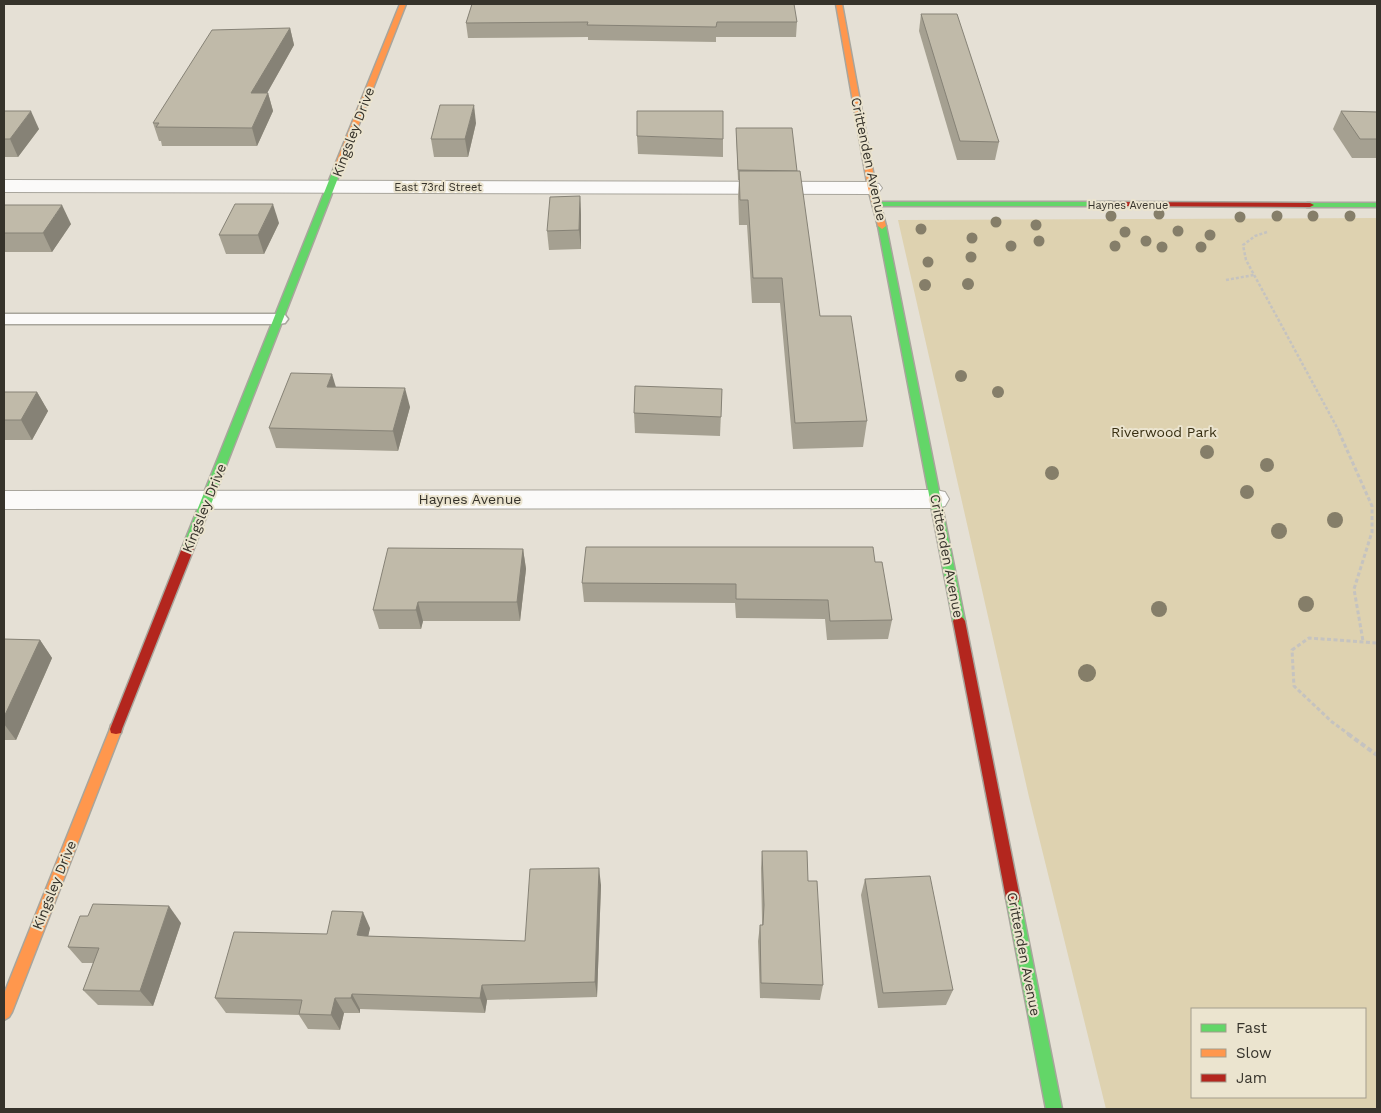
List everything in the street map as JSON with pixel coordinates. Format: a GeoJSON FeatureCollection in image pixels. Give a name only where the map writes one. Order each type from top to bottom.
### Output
{"type":"FeatureCollection","features":[{"type":"Feature","properties":{"kind":"street","name":"Kingsley Drive"},"geometry":{"type":"LineString","coordinates":[[4,1012],[403,4]]}},
{"type":"Feature","properties":{"kind":"street","name":"Crittenden Avenue"},"geometry":{"type":"LineString","coordinates":[[839,4],[1054,1109]]}},
{"type":"Feature","properties":{"kind":"street","name":"East 73rd Street"},"geometry":{"type":"LineString","coordinates":[[4,186],[332,186],[875,196]]}},
{"type":"Feature","properties":{"kind":"street","name":"Haynes Avenue"},"geometry":{"type":"LineString","coordinates":[[875,196],[1377,206]]}},
{"type":"Feature","properties":{"kind":"street","name":"Haynes Avenue"},"geometry":{"type":"LineString","coordinates":[[4,500],[936,499]]}},
{"type":"Feature","properties":{"kind":"lane"},"geometry":{"type":"LineString","coordinates":[[4,319],[279,319]]}},
{"type":"Feature","properties":{"kind":"path"},"geometry":{"type":"LineString","coordinates":[[1269,231],[1255,236],[1244,245],[1246,260],[1340,433],[1372,506],[1372,532],[1354,589],[1363,641]]}},
{"type":"Feature","properties":{"kind":"path"},"geometry":{"type":"LineString","coordinates":[[1226,280],[1254,275]]}},
{"type":"Feature","properties":{"kind":"path"},"geometry":{"type":"LineString","coordinates":[[1377,643],[1309,638],[1292,650],[1294,686],[1332,722],[1377,755]]}},
{"type":"Feature","properties":{"kind":"green space","name":"Riverwood Park"},"geometry":{"type":"Polygon","coordinates":[[[1377,218],[1377,1109],[1106,1109],[1029,797],[898,220],[1377,218]]]}},
{"type":"Feature","properties":{"kind":"building"},"geometry":{"type":"Polygon","coordinates":[[[472,4],[794,4],[797,22],[717,22],[716,27],[587,25],[588,22],[466,23],[472,4]]]}},
{"type":"Feature","properties":{"kind":"building"},"geometry":{"type":"Polygon","coordinates":[[[921,14],[957,14],[999,142],[960,141],[921,14]]]}},
{"type":"Feature","properties":{"kind":"building"},"geometry":{"type":"Polygon","coordinates":[[[290,28],[251,93],[268,93],[252,128],[156,127],[159,123],[153,123],[212,30],[290,28]]]}},
{"type":"Feature","properties":{"kind":"building"},"geometry":{"type":"Polygon","coordinates":[[[440,105],[474,105],[465,139],[431,139],[440,105]]]}},
{"type":"Feature","properties":{"kind":"building"},"geometry":{"type":"Polygon","coordinates":[[[4,111],[31,111],[10,139],[4,139],[4,111]]]}},
{"type":"Feature","properties":{"kind":"building"},"geometry":{"type":"Polygon","coordinates":[[[637,111],[723,111],[723,139],[637,136],[637,111]]]}},
{"type":"Feature","properties":{"kind":"building"},"geometry":{"type":"Polygon","coordinates":[[[1341,111],[1377,112],[1377,139],[1360,139],[1341,111]]]}},
{"type":"Feature","properties":{"kind":"building"},"geometry":{"type":"Polygon","coordinates":[[[736,128],[792,128],[797,171],[738,170],[736,128]]]}},
{"type":"Feature","properties":{"kind":"building"},"geometry":{"type":"Polygon","coordinates":[[[739,171],[800,171],[820,316],[851,316],[867,421],[795,423],[782,278],[753,278],[748,200],[740,200],[739,171]]]}},
{"type":"Feature","properties":{"kind":"building"},"geometry":{"type":"Polygon","coordinates":[[[580,196],[579,230],[547,231],[550,197],[580,196]]]}},
{"type":"Feature","properties":{"kind":"building"},"geometry":{"type":"Polygon","coordinates":[[[235,204],[273,204],[258,235],[219,235],[235,204]]]}},
{"type":"Feature","properties":{"kind":"building"},"geometry":{"type":"Polygon","coordinates":[[[4,205],[62,205],[43,233],[4,233],[4,205]]]}},
{"type":"Feature","properties":{"kind":"building"},"geometry":{"type":"Polygon","coordinates":[[[291,373],[332,374],[327,387],[405,388],[393,431],[269,428],[291,373]]]}},
{"type":"Feature","properties":{"kind":"building"},"geometry":{"type":"Polygon","coordinates":[[[635,386],[722,389],[721,417],[634,413],[635,386]]]}},
{"type":"Feature","properties":{"kind":"building"},"geometry":{"type":"Polygon","coordinates":[[[4,392],[37,392],[21,420],[4,420],[4,392]]]}},
{"type":"Feature","properties":{"kind":"building"},"geometry":{"type":"Polygon","coordinates":[[[586,547],[873,547],[875,562],[882,562],[892,620],[830,621],[828,600],[736,599],[736,584],[582,583],[586,547]]]}},
{"type":"Feature","properties":{"kind":"building"},"geometry":{"type":"Polygon","coordinates":[[[388,548],[523,549],[517,602],[418,602],[416,610],[373,610],[388,548]]]}},
{"type":"Feature","properties":{"kind":"building"},"geometry":{"type":"Polygon","coordinates":[[[4,639],[40,640],[4,717],[4,639]]]}},
{"type":"Feature","properties":{"kind":"building"},"geometry":{"type":"Polygon","coordinates":[[[762,851],[807,851],[808,881],[817,881],[823,985],[761,983],[760,925],[763,925],[764,905],[762,851]]]}},
{"type":"Feature","properties":{"kind":"building"},"geometry":{"type":"Polygon","coordinates":[[[599,868],[595,982],[482,985],[480,998],[352,994],[351,998],[335,998],[331,1015],[299,1014],[302,1000],[215,998],[234,932],[327,934],[332,911],[363,912],[357,935],[525,941],[530,869],[599,868]]]}},
{"type":"Feature","properties":{"kind":"building"},"geometry":{"type":"Polygon","coordinates":[[[930,876],[953,990],[883,993],[865,879],[930,876]]]}},
{"type":"Feature","properties":{"kind":"building"},"geometry":{"type":"Polygon","coordinates":[[[93,904],[169,906],[140,991],[83,990],[99,948],[68,947],[80,916],[88,916],[93,904]]]}},
{"type":"Feature","properties":{"kind":"traffic: fast"},"geometry":{"type":"LineString","coordinates":[[188,548],[339,165]]}},
{"type":"Feature","properties":{"kind":"traffic: fast"},"geometry":{"type":"LineString","coordinates":[[878,204],[1111,204]]}},
{"type":"Feature","properties":{"kind":"traffic: fast"},"geometry":{"type":"LineString","coordinates":[[1310,205],[1377,205]]}},
{"type":"Feature","properties":{"kind":"traffic: fast"},"geometry":{"type":"LineString","coordinates":[[882,226],[959,621]]}},
{"type":"Feature","properties":{"kind":"traffic: fast"},"geometry":{"type":"LineString","coordinates":[[1013,898],[1054,1109]]}},
{"type":"Feature","properties":{"kind":"traffic: slow"},"geometry":{"type":"LineString","coordinates":[[339,165],[403,4]]}},
{"type":"Feature","properties":{"kind":"traffic: slow"},"geometry":{"type":"LineString","coordinates":[[839,4],[872,188],[882,226]]}},
{"type":"Feature","properties":{"kind":"traffic: slow"},"geometry":{"type":"LineString","coordinates":[[4,1012],[116,729]]}},
{"type":"Feature","properties":{"kind":"traffic: jam"},"geometry":{"type":"LineString","coordinates":[[1111,204],[1310,205]]}},
{"type":"Feature","properties":{"kind":"traffic: jam"},"geometry":{"type":"LineString","coordinates":[[116,729],[188,548]]}},
{"type":"Feature","properties":{"kind":"traffic: jam"},"geometry":{"type":"LineString","coordinates":[[959,621],[1013,898]]}}]}
